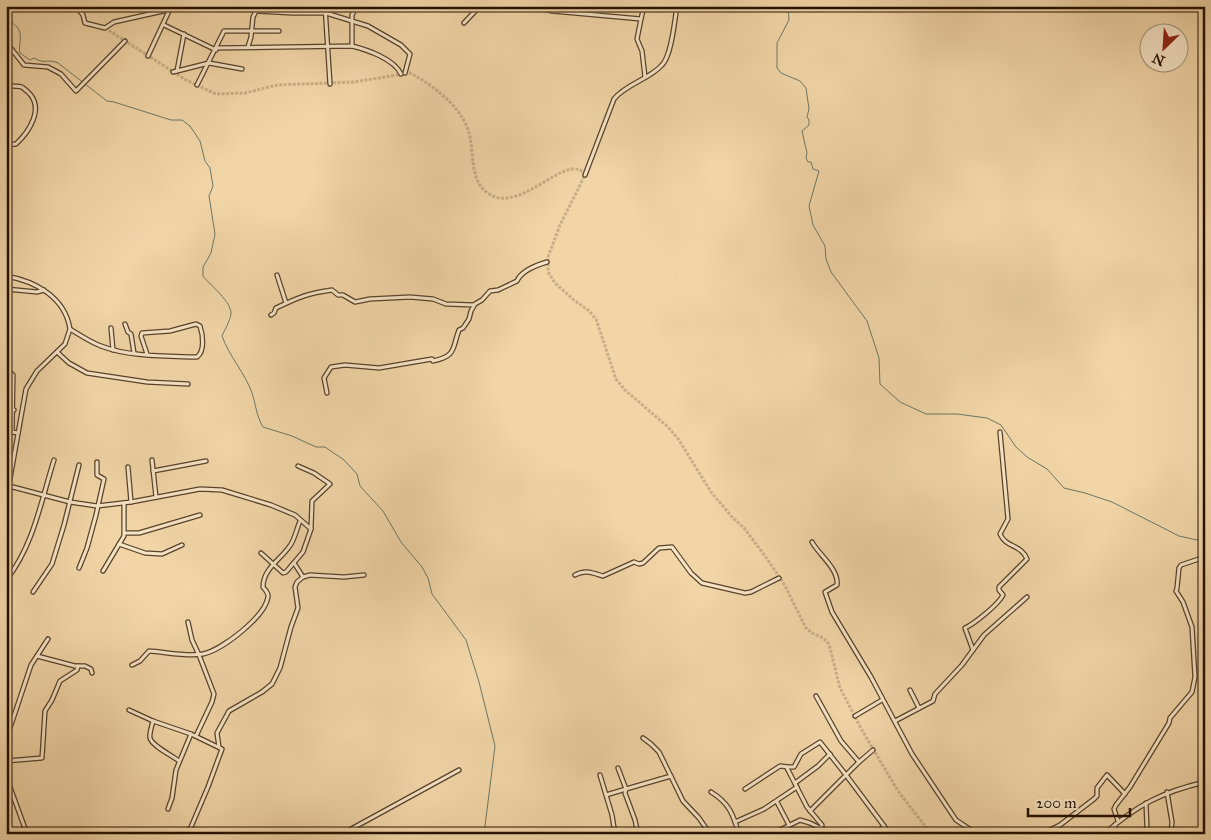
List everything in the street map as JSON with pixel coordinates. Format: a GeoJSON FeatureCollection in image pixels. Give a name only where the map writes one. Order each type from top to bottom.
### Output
{"type":"FeatureCollection","features":[{"type":"Feature","properties":{"kind":"street"},"geometry":{"type":"LineString","coordinates":[[76,6],[83,15],[85,23],[105,28],[114,22],[186,6]]}},
{"type":"Feature","properties":{"kind":"street"},"geometry":{"type":"LineString","coordinates":[[325,6],[330,84]]}},
{"type":"Feature","properties":{"kind":"street"},"geometry":{"type":"LineString","coordinates":[[352,46],[351,20],[352,13],[357,6]]}},
{"type":"Feature","properties":{"kind":"street"},"geometry":{"type":"LineString","coordinates":[[464,23],[480,6]]}},
{"type":"Feature","properties":{"kind":"street"},"geometry":{"type":"LineString","coordinates":[[526,6],[552,11],[641,19]]}},
{"type":"Feature","properties":{"kind":"street"},"geometry":{"type":"LineString","coordinates":[[644,6],[637,39],[642,51],[646,77]]}},
{"type":"Feature","properties":{"kind":"street"},"geometry":{"type":"LineString","coordinates":[[585,175],[614,99],[621,92],[662,66],[668,54],[676,13],[675,6]]}},
{"type":"Feature","properties":{"kind":"street"},"geometry":{"type":"LineString","coordinates":[[148,56],[169,11]]}},
{"type":"Feature","properties":{"kind":"street"},"geometry":{"type":"LineString","coordinates":[[164,25],[216,49],[352,46],[368,50],[396,66],[403,74],[410,56],[409,52],[382,33],[368,26],[326,12],[292,14],[258,11],[254,16],[248,47]]}},
{"type":"Feature","properties":{"kind":"street"},"geometry":{"type":"LineString","coordinates":[[197,86],[226,31],[278,31]]}},
{"type":"Feature","properties":{"kind":"street"},"geometry":{"type":"LineString","coordinates":[[184,34],[175,71],[209,64],[242,69]]}},
{"type":"Feature","properties":{"kind":"street"},"geometry":{"type":"LineString","coordinates":[[6,42],[24,65],[48,66],[61,74],[76,91],[125,41]]}},
{"type":"Feature","properties":{"kind":"street"},"geometry":{"type":"LineString","coordinates":[[6,84],[12,87],[23,88],[33,98],[35,110],[33,121],[26,134],[16,144],[6,145]]}},
{"type":"Feature","properties":{"kind":"street"},"geometry":{"type":"LineString","coordinates":[[327,393],[324,378],[331,367],[345,365],[379,368],[432,359],[438,360],[449,355],[453,351],[459,330],[463,328],[469,319],[474,305],[490,292],[512,284],[532,267],[547,262]]}},
{"type":"Feature","properties":{"kind":"street"},"geometry":{"type":"LineString","coordinates":[[277,274],[286,303]]}},
{"type":"Feature","properties":{"kind":"street"},"geometry":{"type":"LineString","coordinates":[[6,276],[26,280],[44,290],[59,304],[69,322],[70,329],[68,339],[29,382],[25,394],[6,501]]}},
{"type":"Feature","properties":{"kind":"street"},"geometry":{"type":"LineString","coordinates":[[6,289],[37,292],[44,290]]}},
{"type":"Feature","properties":{"kind":"street"},"geometry":{"type":"LineString","coordinates":[[271,315],[276,308],[286,303],[308,294],[332,290],[338,295],[343,295],[355,302],[370,299],[410,297],[433,299],[446,304],[474,305]]}},
{"type":"Feature","properties":{"kind":"street"},"geometry":{"type":"LineString","coordinates":[[125,324],[130,334],[134,353]]}},
{"type":"Feature","properties":{"kind":"street"},"geometry":{"type":"LineString","coordinates":[[70,329],[98,345],[113,350],[147,354],[200,356],[203,338],[200,326],[196,324],[170,331],[142,333],[141,336],[147,354]]}},
{"type":"Feature","properties":{"kind":"street"},"geometry":{"type":"LineString","coordinates":[[111,328],[113,350]]}},
{"type":"Feature","properties":{"kind":"street"},"geometry":{"type":"LineString","coordinates":[[57,352],[69,363],[87,373],[146,382],[188,384]]}},
{"type":"Feature","properties":{"kind":"street"},"geometry":{"type":"LineString","coordinates":[[6,372],[10,372],[13,375],[14,410],[12,432],[18,433]]}},
{"type":"Feature","properties":{"kind":"street"},"geometry":{"type":"LineString","coordinates":[[6,407],[14,410]]}},
{"type":"Feature","properties":{"kind":"street"},"geometry":{"type":"LineString","coordinates":[[972,650],[965,628],[978,621],[1001,599],[1003,594],[999,587],[1027,559],[1021,550],[1004,541],[1000,534],[1008,519],[1000,432]]}},
{"type":"Feature","properties":{"kind":"street"},"geometry":{"type":"LineString","coordinates":[[7,579],[19,564],[28,544],[37,521],[54,460]]}},
{"type":"Feature","properties":{"kind":"street"},"geometry":{"type":"LineString","coordinates":[[152,460],[156,498]]}},
{"type":"Feature","properties":{"kind":"street"},"geometry":{"type":"LineString","coordinates":[[153,472],[206,461]]}},
{"type":"Feature","properties":{"kind":"street"},"geometry":{"type":"LineString","coordinates":[[79,568],[87,548],[104,478],[97,475],[97,462]]}},
{"type":"Feature","properties":{"kind":"street"},"geometry":{"type":"LineString","coordinates":[[33,592],[51,566],[79,465]]}},
{"type":"Feature","properties":{"kind":"street"},"geometry":{"type":"LineString","coordinates":[[261,553],[284,573],[303,552],[311,529],[312,502],[330,484],[314,473],[298,466]]}},
{"type":"Feature","properties":{"kind":"street"},"geometry":{"type":"LineString","coordinates":[[128,467],[131,502]]}},
{"type":"Feature","properties":{"kind":"street"},"geometry":{"type":"LineString","coordinates":[[8,485],[70,502],[97,506],[156,498],[200,489],[222,490],[271,505],[294,515],[311,529]]}},
{"type":"Feature","properties":{"kind":"street"},"geometry":{"type":"LineString","coordinates":[[102,570],[125,533],[124,503]]}},
{"type":"Feature","properties":{"kind":"street"},"geometry":{"type":"LineString","coordinates":[[125,533],[138,533],[200,515]]}},
{"type":"Feature","properties":{"kind":"street"},"geometry":{"type":"LineString","coordinates":[[132,666],[142,660],[149,651],[200,655],[218,649],[244,629],[259,615],[268,597],[263,587],[264,579],[273,564],[292,544],[300,520]]}},
{"type":"Feature","properties":{"kind":"street"},"geometry":{"type":"LineString","coordinates":[[812,542],[830,565],[838,581],[837,585],[825,592],[832,612],[871,677],[912,754],[956,820],[976,834]]}},
{"type":"Feature","properties":{"kind":"street"},"geometry":{"type":"LineString","coordinates":[[119,544],[145,553],[162,554],[182,545]]}},
{"type":"Feature","properties":{"kind":"street"},"geometry":{"type":"LineString","coordinates":[[575,575],[591,571],[603,576],[634,562],[643,563],[659,548],[672,547],[691,573],[703,583],[744,593],[751,592],[779,578]]}},
{"type":"Feature","properties":{"kind":"street"},"geometry":{"type":"LineString","coordinates":[[1118,822],[1114,809],[1169,723],[1170,718],[1192,692],[1195,668],[1193,630],[1176,588],[1181,564],[1205,556]]}},
{"type":"Feature","properties":{"kind":"street"},"geometry":{"type":"LineString","coordinates":[[294,562],[303,577]]}},
{"type":"Feature","properties":{"kind":"street"},"geometry":{"type":"LineString","coordinates":[[188,834],[222,751],[219,747],[217,733],[228,711],[262,692],[272,684],[280,668],[290,626],[298,608],[295,587],[297,582],[303,577],[318,575],[364,575]]}},
{"type":"Feature","properties":{"kind":"street"},"geometry":{"type":"LineString","coordinates":[[895,721],[933,701],[935,694],[962,665],[984,635],[1027,597]]}},
{"type":"Feature","properties":{"kind":"street"},"geometry":{"type":"LineString","coordinates":[[188,622],[192,640],[200,655],[213,689],[214,697],[196,736]]}},
{"type":"Feature","properties":{"kind":"street"},"geometry":{"type":"LineString","coordinates":[[6,740],[31,665],[48,639]]}},
{"type":"Feature","properties":{"kind":"street"},"geometry":{"type":"LineString","coordinates":[[36,656],[85,666],[91,669],[92,674]]}},
{"type":"Feature","properties":{"kind":"street"},"geometry":{"type":"LineString","coordinates":[[6,761],[42,758],[46,711],[60,681],[77,670],[78,666]]}},
{"type":"Feature","properties":{"kind":"street"},"geometry":{"type":"LineString","coordinates":[[910,690],[919,708]]}},
{"type":"Feature","properties":{"kind":"street"},"geometry":{"type":"LineString","coordinates":[[816,696],[841,741],[859,762]]}},
{"type":"Feature","properties":{"kind":"street"},"geometry":{"type":"LineString","coordinates":[[855,716],[882,700]]}},
{"type":"Feature","properties":{"kind":"street"},"geometry":{"type":"LineString","coordinates":[[129,710],[219,747]]}},
{"type":"Feature","properties":{"kind":"street"},"geometry":{"type":"LineString","coordinates":[[153,721],[151,741],[179,761]]}},
{"type":"Feature","properties":{"kind":"street"},"geometry":{"type":"LineString","coordinates":[[168,809],[179,761],[191,734]]}},
{"type":"Feature","properties":{"kind":"street"},"geometry":{"type":"LineString","coordinates":[[643,738],[659,752],[683,801],[699,818],[710,834]]}},
{"type":"Feature","properties":{"kind":"street"},"geometry":{"type":"LineString","coordinates":[[744,789],[781,765],[786,767],[794,766],[801,754],[820,742],[890,834]]}},
{"type":"Feature","properties":{"kind":"street"},"geometry":{"type":"LineString","coordinates":[[810,811],[873,750]]}},
{"type":"Feature","properties":{"kind":"street"},"geometry":{"type":"LineString","coordinates":[[735,822],[777,802],[830,754]]}},
{"type":"Feature","properties":{"kind":"street"},"geometry":{"type":"LineString","coordinates":[[786,767],[810,811],[820,821],[822,828],[820,834]]}},
{"type":"Feature","properties":{"kind":"street"},"geometry":{"type":"LineString","coordinates":[[618,768],[626,789],[625,793],[638,834]]}},
{"type":"Feature","properties":{"kind":"street"},"geometry":{"type":"LineString","coordinates":[[342,834],[459,770]]}},
{"type":"Feature","properties":{"kind":"street"},"geometry":{"type":"LineString","coordinates":[[600,775],[615,834]]}},
{"type":"Feature","properties":{"kind":"street"},"geometry":{"type":"LineString","coordinates":[[1042,834],[1060,825],[1094,799],[1097,796],[1097,788],[1107,775],[1125,794]]}},
{"type":"Feature","properties":{"kind":"street"},"geometry":{"type":"LineString","coordinates":[[6,776],[27,834]]}},
{"type":"Feature","properties":{"kind":"street"},"geometry":{"type":"LineString","coordinates":[[606,795],[671,776]]}},
{"type":"Feature","properties":{"kind":"street"},"geometry":{"type":"LineString","coordinates":[[1104,834],[1115,824],[1146,803],[1167,792],[1205,782]]}},
{"type":"Feature","properties":{"kind":"street"},"geometry":{"type":"LineString","coordinates":[[711,792],[725,802],[739,834]]}},
{"type":"Feature","properties":{"kind":"street"},"geometry":{"type":"LineString","coordinates":[[1167,792],[1172,822],[1171,834]]}},
{"type":"Feature","properties":{"kind":"street"},"geometry":{"type":"LineString","coordinates":[[777,802],[789,824]]}},
{"type":"Feature","properties":{"kind":"street"},"geometry":{"type":"LineString","coordinates":[[1146,803],[1147,828]]}},
{"type":"Feature","properties":{"kind":"street"},"geometry":{"type":"LineString","coordinates":[[772,834],[800,820],[832,834]]}},
{"type":"Feature","properties":{"kind":"street"},"geometry":{"type":"LineString","coordinates":[[1115,824],[1116,834]]}},
{"type":"Feature","properties":{"kind":"street"},"geometry":{"type":"LineString","coordinates":[[877,834],[884,826]]}},
{"type":"Feature","properties":{"kind":"street"},"geometry":{"type":"LineString","coordinates":[[355,827],[359,834]]}},
{"type":"Feature","properties":{"kind":"street"},"geometry":{"type":"LineString","coordinates":[[190,829],[201,834]]}},
{"type":"Feature","properties":{"kind":"waterway"},"geometry":{"type":"LineString","coordinates":[[9,6],[9,19],[19,31],[20,53],[30,60],[34,58],[41,61],[58,63],[107,101],[171,120],[182,120],[190,126],[200,141],[205,161],[210,168],[213,186],[209,196],[215,234],[211,253],[203,267],[203,276],[224,299],[230,309],[230,319],[222,336],[249,386],[263,427],[292,436],[316,447],[325,447],[344,460],[357,474],[360,486],[383,511],[401,542],[422,567],[428,578],[432,594],[466,640],[495,746],[484,834]]}},
{"type":"Feature","properties":{"kind":"waterway"},"geometry":{"type":"LineString","coordinates":[[788,6],[789,20],[777,43],[777,68],[781,73],[800,81],[806,88],[809,125],[802,131],[807,153],[806,158],[808,162],[811,162],[813,169],[819,171],[809,206],[813,225],[825,246],[826,259],[831,272],[867,321],[879,358],[880,384],[900,402],[926,414],[957,414],[987,418],[1001,425],[1016,447],[1027,457],[1047,469],[1064,488],[1112,502],[1179,536],[1197,540],[1205,538]]}},
{"type":"Feature","properties":{"kind":"tunnel"},"geometry":{"type":"LineString","coordinates":[[105,28],[186,80],[216,94],[245,93],[277,85],[354,82],[410,73],[435,89],[457,110],[470,135],[473,163],[478,181],[489,194],[502,198],[515,196],[568,170],[578,169],[585,175],[560,225],[548,257],[548,272],[555,283],[596,319],[616,379],[625,390],[668,427],[679,440],[711,492],[744,528],[784,584],[806,628],[829,644],[840,688],[863,732],[898,791],[931,834]]}}]}
